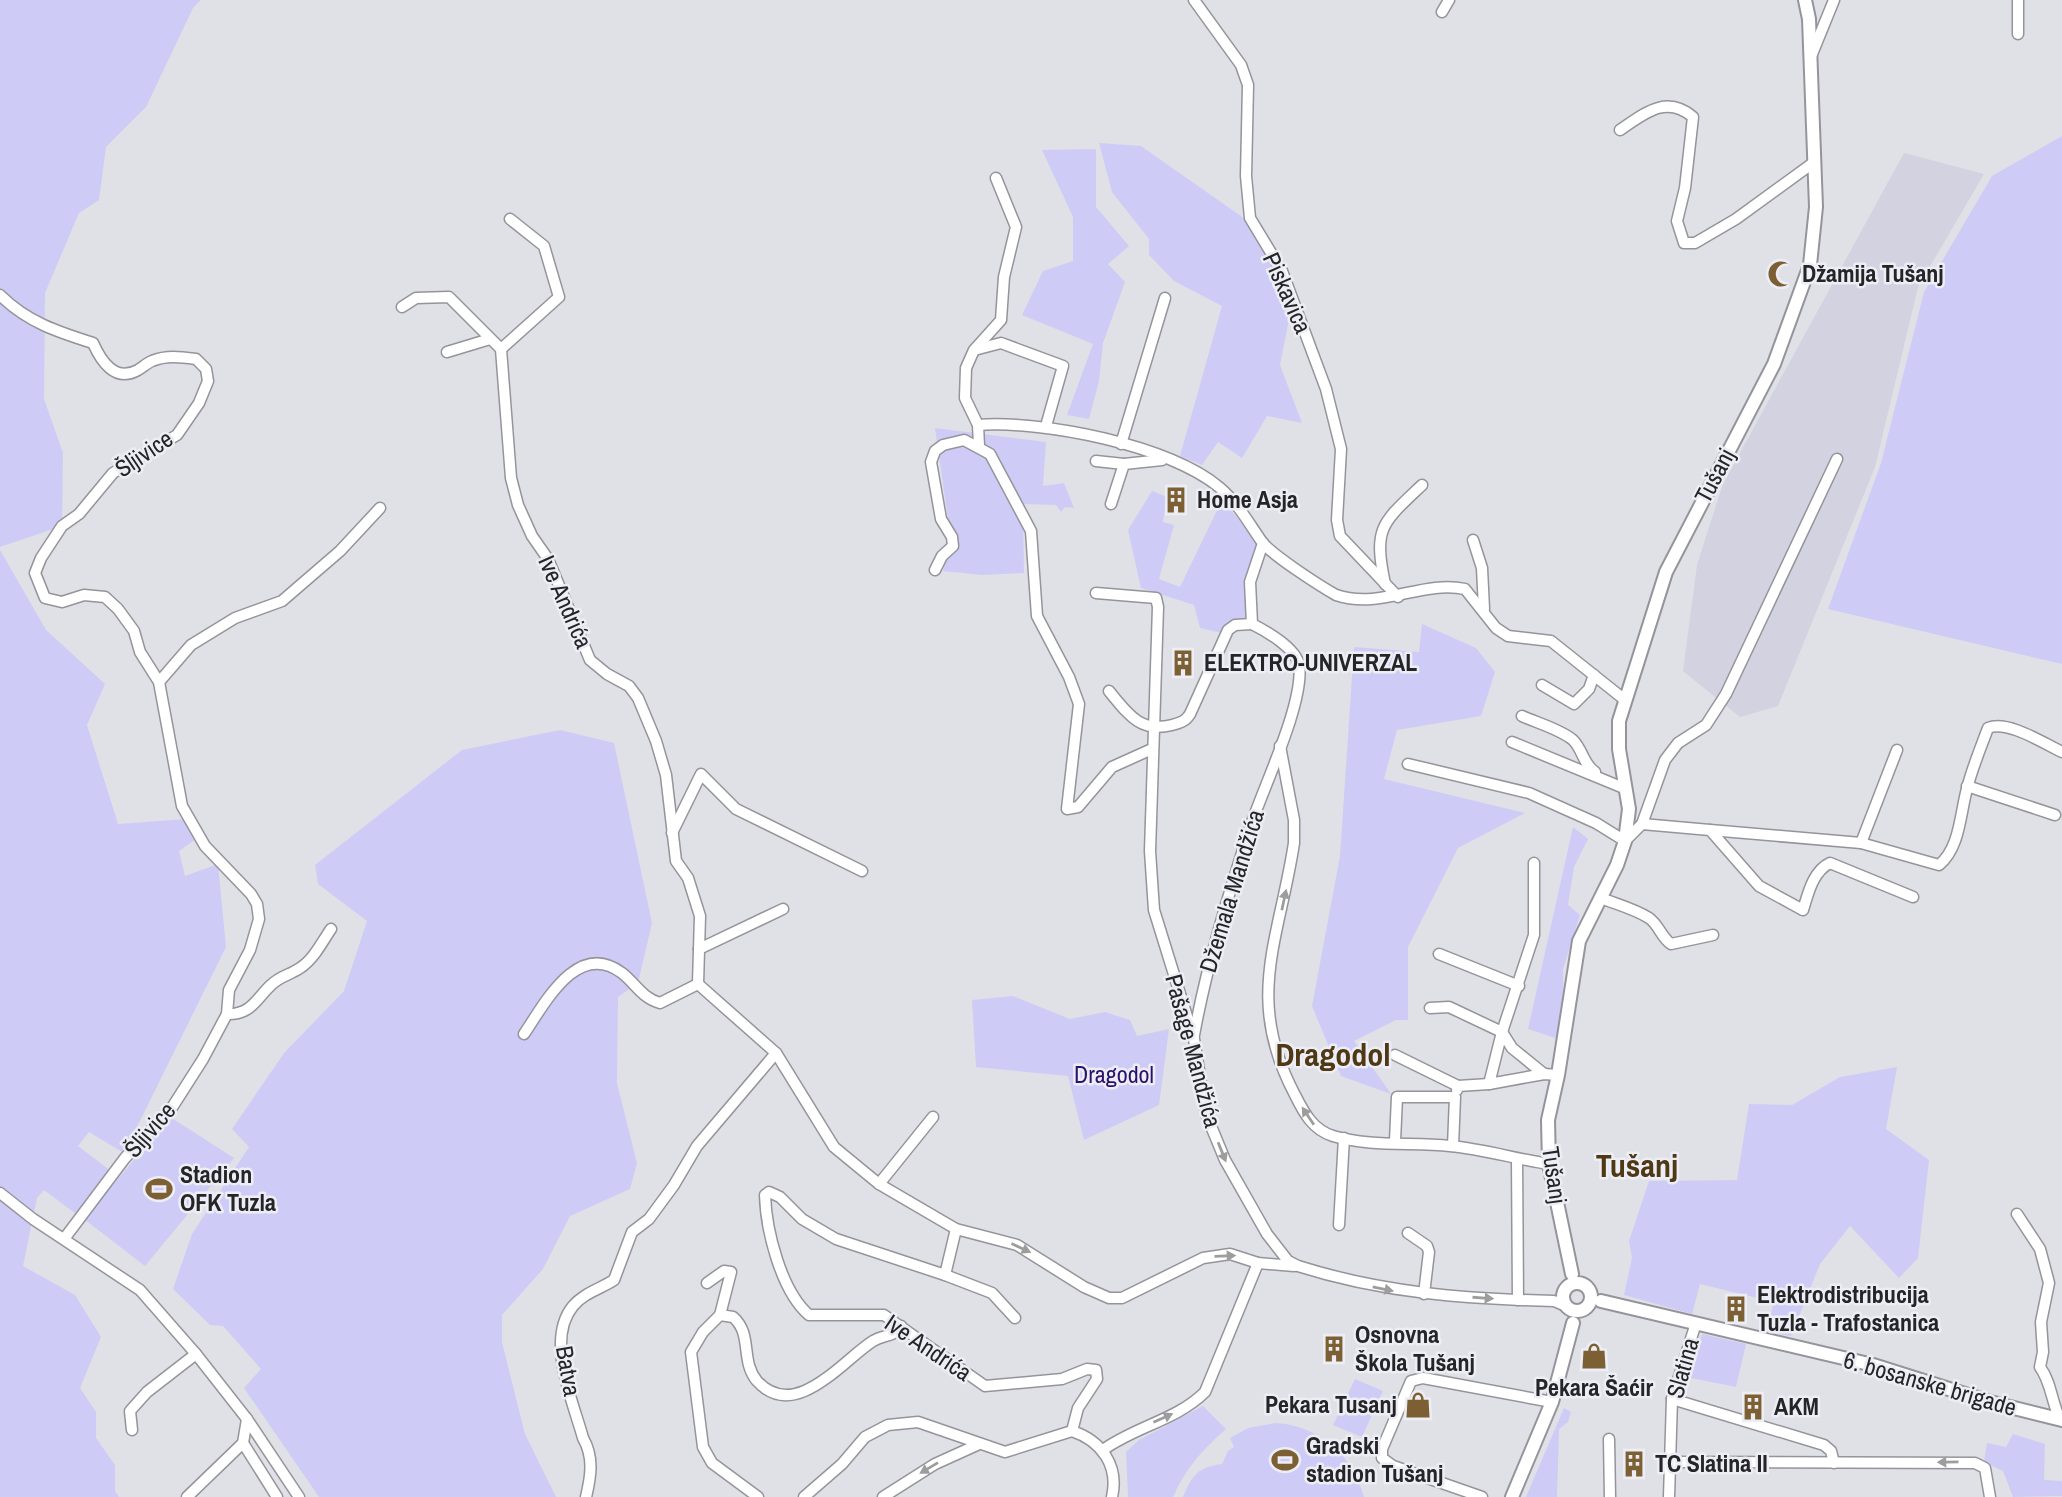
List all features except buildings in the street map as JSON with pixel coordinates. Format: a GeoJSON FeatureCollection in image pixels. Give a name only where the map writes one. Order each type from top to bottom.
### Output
{"type":"FeatureCollection","features":[{"type":"Feature","properties":{"kind":"street","name":"Piskavica"},"geometry":{"type":"LineString","coordinates":[[1194,0],[1241,65],[1248,85],[1246,176],[1250,218],[1282,271],[1329,399],[1341,449],[1337,520],[1340,536],[1398,597]]}},
{"type":"Feature","properties":{"kind":"street"},"geometry":{"type":"LineString","coordinates":[[1442,12],[1449,0]]}},
{"type":"Feature","properties":{"kind":"street","name":"Tušanj"},"geometry":{"type":"LineString","coordinates":[[1552,1402],[1580,1296],[1549,1164],[1548,1120],[1580,941],[1625,841],[1629,809],[1619,749],[1619,721],[1666,572],[1774,365],[1810,265],[1816,207],[1809,19],[1805,0]]}},
{"type":"Feature","properties":{"kind":"street","name":"Tušanj"},"geometry":{"type":"LineString","coordinates":[[1809,61],[1834,0]]}},
{"type":"Feature","properties":{"kind":"street"},"geometry":{"type":"LineString","coordinates":[[2018,0],[2018,34]]}},
{"type":"Feature","properties":{"kind":"street"},"geometry":{"type":"LineString","coordinates":[[1620,130],[1654,107],[1669,105],[1684,110],[1693,117],[1685,188],[1677,220],[1684,243],[1695,243],[1736,219],[1813,163]]}},
{"type":"Feature","properties":{"kind":"street"},"geometry":{"type":"LineString","coordinates":[[979,446],[978,425],[965,398],[966,368],[974,350],[1001,320],[1004,277],[1016,235],[1013,215],[996,178]]}},
{"type":"Feature","properties":{"kind":"street"},"geometry":{"type":"LineString","coordinates":[[402,307],[424,297],[449,298],[500,349],[559,297],[544,246],[510,219]]}},
{"type":"Feature","properties":{"kind":"street","name":"Šljivice"},"geometry":{"type":"LineString","coordinates":[[0,295],[19,314],[47,328],[93,343],[101,361],[112,371],[136,372],[150,361],[172,356],[196,359],[206,369],[208,381],[199,403],[177,435],[113,473],[79,514],[62,526],[41,558],[35,573],[44,598],[62,602],[84,595],[105,597],[134,631],[140,652],[159,682],[182,806],[205,846],[233,873],[257,904],[259,919],[256,934],[229,990],[227,1014],[173,1106],[125,1158],[64,1239]]}},
{"type":"Feature","properties":{"kind":"street"},"geometry":{"type":"LineString","coordinates":[[1121,444],[1165,298]]}},
{"type":"Feature","properties":{"kind":"street"},"geometry":{"type":"LineString","coordinates":[[447,352],[490,339]]}},
{"type":"Feature","properties":{"kind":"street"},"geometry":{"type":"LineString","coordinates":[[974,350],[1001,343],[1063,366],[1046,426]]}},
{"type":"Feature","properties":{"kind":"street","name":"Ive Andrića"},"geometry":{"type":"LineString","coordinates":[[500,349],[511,478],[518,505],[532,536],[548,559],[590,660],[607,674],[629,686],[638,698],[666,775],[671,834],[677,861],[688,878],[701,916],[698,984]]}},
{"type":"Feature","properties":{"kind":"street"},"geometry":{"type":"LineString","coordinates":[[978,425],[1046,426],[1121,444],[1166,460],[1217,486],[1238,506],[1263,543],[1336,595],[1350,600],[1398,597],[1455,587],[1465,589],[1496,628],[1508,636],[1551,641],[1625,699]]}},
{"type":"Feature","properties":{"kind":"street"},"geometry":{"type":"LineString","coordinates":[[935,570],[942,556],[953,546],[952,537],[941,519],[931,462],[935,451],[943,445],[964,440],[989,454],[1029,524],[1037,616],[1078,698],[1068,809],[1077,807],[1112,767],[1152,749]]}},
{"type":"Feature","properties":{"kind":"street"},"geometry":{"type":"LineString","coordinates":[[1408,764],[1511,787],[1596,823],[1625,841],[1642,824],[1665,760],[1678,743],[1706,724],[1726,694],[1837,459]]}},
{"type":"Feature","properties":{"kind":"street"},"geometry":{"type":"LineString","coordinates":[[1096,461],[1124,464],[1166,460]]}},
{"type":"Feature","properties":{"kind":"street"},"geometry":{"type":"LineString","coordinates":[[1111,504],[1124,464]]}},
{"type":"Feature","properties":{"kind":"street"},"geometry":{"type":"LineString","coordinates":[[1385,584],[1379,547],[1383,523],[1422,485]]}},
{"type":"Feature","properties":{"kind":"street"},"geometry":{"type":"LineString","coordinates":[[159,682],[191,645],[235,618],[282,601],[340,551],[380,508]]}},
{"type":"Feature","properties":{"kind":"street"},"geometry":{"type":"LineString","coordinates":[[1472,540],[1482,568],[1484,610]]}},
{"type":"Feature","properties":{"kind":"street"},"geometry":{"type":"LineString","coordinates":[[1252,624],[1251,582],[1263,543]]}},
{"type":"Feature","properties":{"kind":"street"},"geometry":{"type":"LineString","coordinates":[[1096,593],[1156,598],[1155,729]]}},
{"type":"Feature","properties":{"kind":"street"},"geometry":{"type":"LineString","coordinates":[[1109,691],[1143,725],[1155,729],[1187,718],[1228,630],[1235,625],[1252,624],[1283,645],[1299,665],[1290,720],[1280,746],[1294,820],[1294,843],[1266,995],[1272,1042],[1304,1113],[1315,1127],[1332,1136],[1367,1142],[1395,1141],[1453,1146],[1549,1164]]}},
{"type":"Feature","properties":{"kind":"street"},"geometry":{"type":"LineString","coordinates":[[1542,685],[1574,704],[1589,689],[1594,675]]}},
{"type":"Feature","properties":{"kind":"street"},"geometry":{"type":"LineString","coordinates":[[1522,716],[1571,738],[1580,748],[1587,767],[1604,778]]}},
{"type":"Feature","properties":{"kind":"street"},"geometry":{"type":"LineString","coordinates":[[1642,824],[1861,843],[1939,865],[1948,858],[1960,825],[1967,786],[1987,728],[1996,725],[2062,752]]}},
{"type":"Feature","properties":{"kind":"street","name":"Pašage Mandžića"},"geometry":{"type":"LineString","coordinates":[[1155,729],[1152,749],[1151,890],[1167,955],[1194,1039],[1202,1096],[1225,1160],[1267,1234],[1288,1261],[1298,1266],[1382,1289],[1518,1300],[1554,1301],[1580,1296]]}},
{"type":"Feature","properties":{"kind":"street"},"geometry":{"type":"LineString","coordinates":[[1512,742],[1626,789]]}},
{"type":"Feature","properties":{"kind":"street","name":"Džemala Mandžića"},"geometry":{"type":"LineString","coordinates":[[1194,1039],[1210,956],[1249,831],[1280,746]]}},
{"type":"Feature","properties":{"kind":"street"},"geometry":{"type":"LineString","coordinates":[[1861,843],[1897,750]]}},
{"type":"Feature","properties":{"kind":"street"},"geometry":{"type":"LineString","coordinates":[[671,834],[701,774],[736,808],[862,870]]}},
{"type":"Feature","properties":{"kind":"street"},"geometry":{"type":"LineString","coordinates":[[1967,786],[2055,815]]}},
{"type":"Feature","properties":{"kind":"street"},"geometry":{"type":"LineString","coordinates":[[1710,830],[1759,886],[1803,911],[1814,881],[1824,866],[1830,863],[1913,897]]}},
{"type":"Feature","properties":{"kind":"street"},"geometry":{"type":"LineString","coordinates":[[1489,1084],[1536,923],[1534,863]]}},
{"type":"Feature","properties":{"kind":"street"},"geometry":{"type":"LineString","coordinates":[[1601,898],[1648,918],[1657,925],[1662,937],[1671,944],[1713,935]]}},
{"type":"Feature","properties":{"kind":"street"},"geometry":{"type":"LineString","coordinates":[[699,949],[783,909]]}},
{"type":"Feature","properties":{"kind":"street"},"geometry":{"type":"LineString","coordinates":[[227,1014],[239,1014],[252,1008],[270,985],[300,968],[314,954],[331,929]]}},
{"type":"Feature","properties":{"kind":"street"},"geometry":{"type":"LineString","coordinates":[[1439,954],[1519,986]]}},
{"type":"Feature","properties":{"kind":"street"},"geometry":{"type":"LineString","coordinates":[[524,1034],[556,987],[580,967],[609,966],[622,973],[645,998],[660,1003],[698,984],[776,1053],[834,1147],[879,1184],[956,1229],[1017,1245],[1084,1287],[1109,1298],[1122,1298],[1203,1258],[1230,1254],[1258,1263],[1298,1266]]}},
{"type":"Feature","properties":{"kind":"street"},"geometry":{"type":"LineString","coordinates":[[1430,1008],[1448,1007],[1502,1032],[1512,1048],[1544,1074]]}},
{"type":"Feature","properties":{"kind":"street","name":"Batva"},"geometry":{"type":"LineString","coordinates":[[586,1497],[592,1474],[589,1448],[570,1389],[561,1338],[571,1308],[587,1293],[614,1280],[632,1232],[649,1219],[674,1185],[697,1146],[776,1053]]}},
{"type":"Feature","properties":{"kind":"street"},"geometry":{"type":"LineString","coordinates":[[1395,1055],[1458,1086],[1489,1084],[1544,1074],[1558,1075]]}},
{"type":"Feature","properties":{"kind":"street"},"geometry":{"type":"LineString","coordinates":[[1453,1146],[1458,1086]]}},
{"type":"Feature","properties":{"kind":"street"},"geometry":{"type":"LineString","coordinates":[[1395,1141],[1397,1097],[1455,1097]]}},
{"type":"Feature","properties":{"kind":"street"},"geometry":{"type":"LineString","coordinates":[[879,1184],[933,1117]]}},
{"type":"Feature","properties":{"kind":"street"},"geometry":{"type":"LineString","coordinates":[[1339,1225],[1344,1138]]}},
{"type":"Feature","properties":{"kind":"street"},"geometry":{"type":"LineString","coordinates":[[1517,1159],[1518,1300]]}},
{"type":"Feature","properties":{"kind":"street"},"geometry":{"type":"LineString","coordinates":[[0,1193],[33,1220],[140,1290],[196,1353],[247,1419],[299,1497]]}},
{"type":"Feature","properties":{"kind":"street","name":"Ive Andrića"},"geometry":{"type":"LineString","coordinates":[[1015,1318],[992,1293],[836,1239],[802,1219],[776,1194],[767,1193],[768,1214],[784,1279],[802,1308],[812,1315],[880,1314],[985,1386],[1062,1379],[1087,1369],[1096,1370],[1098,1376],[1078,1408],[1072,1432]]}},
{"type":"Feature","properties":{"kind":"street","name":"6. bosanske brigade"},"geometry":{"type":"LineString","coordinates":[[1580,1296],[1872,1365],[1990,1402],[2058,1419],[2049,1380],[2040,1367],[2043,1352],[2041,1322],[2049,1283],[2040,1249],[2017,1214]]}},
{"type":"Feature","properties":{"kind":"street"},"geometry":{"type":"LineString","coordinates":[[945,1275],[956,1229]]}},
{"type":"Feature","properties":{"kind":"street"},"geometry":{"type":"LineString","coordinates":[[1408,1233],[1427,1246],[1429,1252],[1424,1294]]}},
{"type":"Feature","properties":{"kind":"street"},"geometry":{"type":"LineString","coordinates":[[1103,1450],[1126,1435],[1188,1406],[1206,1391],[1258,1263]]}},
{"type":"Feature","properties":{"kind":"street"},"geometry":{"type":"LineString","coordinates":[[707,1283],[724,1270],[731,1272],[720,1315],[703,1332],[691,1352],[702,1447],[712,1463],[758,1497]]}},
{"type":"Feature","properties":{"kind":"street"},"geometry":{"type":"LineString","coordinates":[[720,1315],[733,1317],[744,1329],[747,1361],[756,1379],[771,1391],[785,1393],[816,1386],[873,1341],[895,1334],[901,1326]]}},
{"type":"Feature","properties":{"kind":"street","name":"Slatina"},"geometry":{"type":"LineString","coordinates":[[1668,1497],[1672,1399],[1696,1323]]}},
{"type":"Feature","properties":{"kind":"street"},"geometry":{"type":"LineString","coordinates":[[132,1430],[130,1411],[147,1392],[196,1353]]}},
{"type":"Feature","properties":{"kind":"street"},"geometry":{"type":"LineString","coordinates":[[1482,1497],[1393,1465],[1382,1458],[1382,1449],[1411,1381],[1423,1378],[1552,1402],[1512,1497]]}},
{"type":"Feature","properties":{"kind":"street"},"geometry":{"type":"LineString","coordinates":[[1672,1399],[1824,1445],[1831,1451],[1834,1464]]}},
{"type":"Feature","properties":{"kind":"street"},"geometry":{"type":"LineString","coordinates":[[187,1497],[243,1443],[247,1419]]}},
{"type":"Feature","properties":{"kind":"street"},"geometry":{"type":"LineString","coordinates":[[804,1497],[842,1464],[869,1433],[888,1425],[918,1422],[977,1445],[1006,1452],[1072,1432],[1103,1450],[1114,1479],[1112,1497]]}},
{"type":"Feature","properties":{"kind":"street"},"geometry":{"type":"LineString","coordinates":[[1609,1439],[1609,1497]]}},
{"type":"Feature","properties":{"kind":"street"},"geometry":{"type":"LineString","coordinates":[[243,1443],[272,1494]]}},
{"type":"Feature","properties":{"kind":"street"},"geometry":{"type":"LineString","coordinates":[[883,1497],[935,1464],[977,1445]]}},
{"type":"Feature","properties":{"kind":"street"},"geometry":{"type":"LineString","coordinates":[[1670,1462],[1975,1463],[1985,1468],[1990,1497]]}},
{"type":"Feature","properties":{"kind":"shaded area"},"geometry":{"type":"Polygon","coordinates":[[[1904,153],[1984,174],[1918,287],[1875,467],[1778,706],[1740,717],[1683,671],[1697,565],[1723,484],[1904,153]]]}},
{"type":"Feature","properties":{"kind":"green space"},"geometry":{"type":"Polygon","coordinates":[[[0,0],[201,0],[193,8],[146,107],[106,147],[99,200],[79,213],[45,293],[44,399],[63,453],[62,526],[0,547],[0,0]]]}},
{"type":"Feature","properties":{"kind":"green space"},"geometry":{"type":"Polygon","coordinates":[[[2062,136],[2062,664],[1828,609],[1881,463],[1924,292],[1992,176],[2062,136]]]}},
{"type":"Feature","properties":{"kind":"green space"},"geometry":{"type":"Polygon","coordinates":[[[1099,143],[1141,146],[1265,233],[1303,317],[1288,324],[1280,365],[1302,423],[1267,416],[1242,458],[1218,442],[1202,465],[1180,456],[1222,306],[1174,281],[1149,255],[1149,239],[1112,192],[1099,143]]]}},
{"type":"Feature","properties":{"kind":"green space"},"geometry":{"type":"Polygon","coordinates":[[[1096,149],[1096,207],[1129,246],[1108,264],[1125,282],[1103,343],[1099,381],[1089,419],[1067,415],[1093,344],[1022,315],[1043,271],[1073,261],[1073,217],[1042,150],[1096,149]]]}},
{"type":"Feature","properties":{"kind":"green space"},"geometry":{"type":"Polygon","coordinates":[[[935,428],[1046,442],[1043,486],[1064,483],[1074,508],[1065,507],[1061,512],[1056,505],[1023,504],[1024,573],[982,575],[943,571],[951,540],[935,428]]]}},
{"type":"Feature","properties":{"kind":"green space"},"geometry":{"type":"Polygon","coordinates":[[[1152,491],[1167,497],[1163,522],[1174,525],[1159,579],[1180,587],[1222,500],[1262,547],[1250,582],[1254,617],[1222,633],[1200,628],[1194,605],[1141,588],[1128,530],[1152,491]]]}},
{"type":"Feature","properties":{"kind":"green space"},"geometry":{"type":"Polygon","coordinates":[[[0,550],[46,630],[105,684],[87,725],[118,824],[186,819],[199,837],[179,851],[185,876],[218,864],[226,947],[124,1153],[89,1132],[78,1146],[111,1171],[76,1214],[44,1190],[37,1198],[23,1266],[75,1295],[101,1337],[80,1388],[96,1412],[96,1438],[115,1465],[115,1491],[119,1497],[0,1497],[0,550]]]}},
{"type":"Feature","properties":{"kind":"green space"},"geometry":{"type":"Polygon","coordinates":[[[1422,624],[1476,648],[1495,672],[1481,716],[1397,730],[1384,779],[1525,813],[1458,848],[1408,947],[1408,1020],[1396,1020],[1354,1041],[1391,1094],[1341,1076],[1312,1006],[1340,856],[1354,647],[1419,652],[1422,624]]]}},
{"type":"Feature","properties":{"kind":"green space"},"geometry":{"type":"Polygon","coordinates":[[[560,730],[614,743],[652,923],[638,983],[618,997],[617,1083],[637,1163],[630,1189],[570,1216],[543,1269],[502,1315],[502,1342],[525,1434],[556,1497],[319,1497],[244,1388],[261,1369],[223,1326],[210,1325],[173,1289],[192,1234],[249,1147],[232,1129],[284,1053],[344,991],[367,921],[318,884],[315,865],[462,750],[560,730]]]}},
{"type":"Feature","properties":{"kind":"green space"},"geometry":{"type":"Polygon","coordinates":[[[1573,827],[1588,839],[1574,867],[1568,905],[1580,915],[1563,969],[1564,1041],[1528,1029],[1573,827]]]}},
{"type":"Feature","properties":{"kind":"green space","name":"Dragodol"},"geometry":{"type":"Polygon","coordinates":[[[1013,996],[1070,1019],[1105,1012],[1130,1020],[1137,1036],[1169,1029],[1159,1105],[1084,1140],[1068,1076],[976,1067],[972,1000],[1013,996]]]}},
{"type":"Feature","properties":{"kind":"green space"},"geometry":{"type":"Polygon","coordinates":[[[1897,1067],[1886,1129],[1929,1160],[1918,1258],[1899,1278],[1850,1226],[1820,1264],[1791,1336],[1766,1332],[1774,1302],[1700,1284],[1692,1314],[1624,1295],[1632,1258],[1629,1241],[1649,1181],[1737,1180],[1749,1104],[1792,1105],[1840,1077],[1897,1067]]]}},
{"type":"Feature","properties":{"kind":"green space","name":"Stadion OFK Tuzla"},"geometry":{"type":"Polygon","coordinates":[[[170,1117],[234,1158],[145,1266],[84,1219],[170,1117]]]}},
{"type":"Feature","properties":{"kind":"green space"},"geometry":{"type":"Polygon","coordinates":[[[1702,1334],[1746,1344],[1736,1387],[1691,1378],[1702,1334]]]}},
{"type":"Feature","properties":{"kind":"green space"},"geometry":{"type":"Polygon","coordinates":[[[1355,1379],[1383,1391],[1362,1437],[1333,1425],[1355,1379]]]}},
{"type":"Feature","properties":{"kind":"green space"},"geometry":{"type":"Polygon","coordinates":[[[1203,1406],[1226,1429],[1195,1460],[1173,1497],[1128,1497],[1126,1452],[1139,1440],[1203,1406]]]}},
{"type":"Feature","properties":{"kind":"green space"},"geometry":{"type":"Polygon","coordinates":[[[1564,1408],[1571,1412],[1568,1422],[1559,1429],[1557,1497],[1526,1497],[1564,1408]]]}},
{"type":"Feature","properties":{"kind":"green space","name":"Gradski stadion Tušanj"},"geometry":{"type":"Polygon","coordinates":[[[1276,1423],[1306,1430],[1332,1445],[1352,1468],[1364,1497],[1183,1497],[1197,1473],[1207,1467],[1222,1464],[1228,1451],[1234,1447],[1230,1438],[1248,1428],[1276,1423]]]}},
{"type":"Feature","properties":{"kind":"green space"},"geometry":{"type":"Polygon","coordinates":[[[2013,1434],[2045,1444],[2044,1480],[2062,1481],[2062,1496],[2013,1497],[2003,1471],[1984,1462],[1987,1443],[2006,1447],[2013,1434]]]}},
{"type":"Feature","properties":{"kind":"place","name":"Džamija Tušanj"},"geometry":{"type":"Point","coordinates":[1781,274]}},
{"type":"Feature","properties":{"kind":"place","name":"Home Asja"},"geometry":{"type":"Point","coordinates":[1176,500]}},
{"type":"Feature","properties":{"kind":"place","name":"ELEKTRO-UNIVERZAL"},"geometry":{"type":"Point","coordinates":[1183,663]}},
{"type":"Feature","properties":{"kind":"place","name":"Stadion OFK Tuzla"},"geometry":{"type":"Point","coordinates":[159,1189]}},
{"type":"Feature","properties":{"kind":"place","name":"Elektrodistribucija Tuzla - Trafostanica"},"geometry":{"type":"Point","coordinates":[1736,1309]}},
{"type":"Feature","properties":{"kind":"place","name":"Osnovna Škola Tušanj"},"geometry":{"type":"Point","coordinates":[1334,1349]}},
{"type":"Feature","properties":{"kind":"place","name":"Pekara Šaćir"},"geometry":{"type":"Point","coordinates":[1594,1356]}},
{"type":"Feature","properties":{"kind":"place","name":"Pekara Tusanj"},"geometry":{"type":"Point","coordinates":[1418,1405]}},
{"type":"Feature","properties":{"kind":"place","name":"AKM"},"geometry":{"type":"Point","coordinates":[1753,1407]}},
{"type":"Feature","properties":{"kind":"place","name":"Gradski stadion Tušanj"},"geometry":{"type":"Point","coordinates":[1285,1460]}},
{"type":"Feature","properties":{"kind":"place","name":"TC Slatina II"},"geometry":{"type":"Point","coordinates":[1634,1464]}},
{"type":"Feature","properties":{"kind":"district","name":"Dragodol"},"geometry":{"type":"Point","coordinates":[1333,1055]}},
{"type":"Feature","properties":{"kind":"district","name":"Tušanj"},"geometry":{"type":"Point","coordinates":[1637,1166]}}]}
